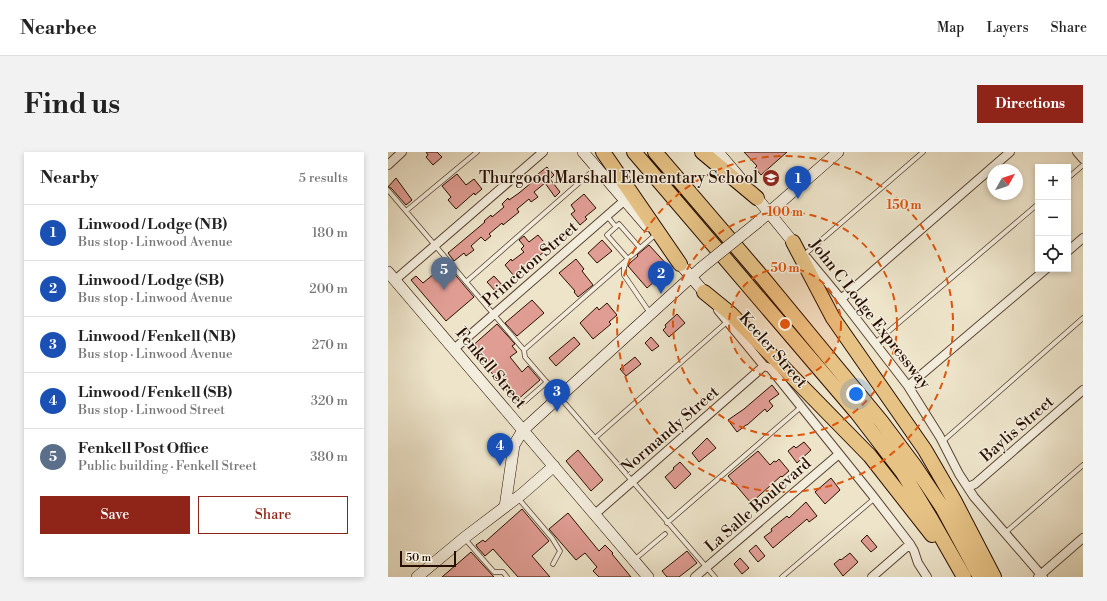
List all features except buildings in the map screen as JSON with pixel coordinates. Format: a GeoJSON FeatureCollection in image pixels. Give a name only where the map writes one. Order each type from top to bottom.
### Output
{"type":"FeatureCollection","features":[{"type":"Feature","properties":{"kind":"highway"},"geometry":{"type":"LineString","coordinates":[[603,152],[680,264]]}},
{"type":"Feature","properties":{"kind":"highway"},"geometry":{"type":"LineString","coordinates":[[634,152],[857,413],[903,473],[964,577]]}},
{"type":"Feature","properties":{"kind":"highway"},"geometry":{"type":"LineString","coordinates":[[655,152],[763,278],[881,421],[942,507],[980,577]]}},
{"type":"Feature","properties":{"kind":"highway"},"geometry":{"type":"LineString","coordinates":[[702,152],[757,198]]}},
{"type":"Feature","properties":{"kind":"highway"},"geometry":{"type":"LineString","coordinates":[[793,242],[833,318],[925,450],[954,500],[994,577]]}},
{"type":"Feature","properties":{"kind":"highway"},"geometry":{"type":"LineString","coordinates":[[704,292],[731,314],[870,456],[964,577]]}},
{"type":"Feature","properties":{"kind":"street"},"geometry":{"type":"LineString","coordinates":[[388,165],[402,152]]}},
{"type":"Feature","properties":{"kind":"street"},"geometry":{"type":"LineString","coordinates":[[392,276],[435,246],[543,152]]}},
{"type":"Feature","properties":{"kind":"street","name":"Keeler Street"},"geometry":{"type":"LineString","coordinates":[[583,152],[704,292],[764,366],[770,368],[802,407],[910,544],[918,563],[927,577]]}},
{"type":"Feature","properties":{"kind":"street","name":"John C Lodge Expressway"},"geometry":{"type":"LineString","coordinates":[[718,152],[841,299],[908,386],[974,497],[1040,576]]}},
{"type":"Feature","properties":{"kind":"street"},"geometry":{"type":"LineString","coordinates":[[505,507],[514,445],[523,430],[652,315],[691,277],[769,213],[838,152]]}},
{"type":"Feature","properties":{"kind":"street"},"geometry":{"type":"LineString","coordinates":[[841,299],[1010,152]]}},
{"type":"Feature","properties":{"kind":"street"},"geometry":{"type":"LineString","coordinates":[[1077,152],[1083,159]]}},
{"type":"Feature","properties":{"kind":"street","name":"Princeton Street"},"geometry":{"type":"LineString","coordinates":[[454,349],[625,200]]}},
{"type":"Feature","properties":{"kind":"street"},"geometry":{"type":"LineString","coordinates":[[1071,248],[1083,238]]}},
{"type":"Feature","properties":{"kind":"street"},"geometry":{"type":"LineString","coordinates":[[908,386],[1042,272]]}},
{"type":"Feature","properties":{"kind":"street","name":"Fenkell Street"},"geometry":{"type":"LineString","coordinates":[[392,276],[648,577]]}},
{"type":"Feature","properties":{"kind":"street","name":"Normandy Street"},"geometry":{"type":"LineString","coordinates":[[595,514],[764,366]]}},
{"type":"Feature","properties":{"kind":"street","name":"Baylis Street"},"geometry":{"type":"LineString","coordinates":[[968,487],[975,484],[1083,390]]}},
{"type":"Feature","properties":{"kind":"street","name":"La Salle Boulevard"},"geometry":{"type":"LineString","coordinates":[[695,577],[839,454]]}},
{"type":"Feature","properties":{"kind":"street"},"geometry":{"type":"LineString","coordinates":[[417,577],[464,538],[518,497],[554,466]]}},
{"type":"Feature","properties":{"kind":"street"},"geometry":{"type":"LineString","coordinates":[[1040,576],[1083,538]]}},
{"type":"Feature","properties":{"kind":"street"},"geometry":{"type":"LineString","coordinates":[[872,577],[910,544]]}},
{"type":"Feature","properties":{"kind":"lane"},"geometry":{"type":"LineString","coordinates":[[406,211],[477,152]]}},
{"type":"Feature","properties":{"kind":"lane"},"geometry":{"type":"LineString","coordinates":[[804,254],[923,152]]}},
{"type":"Feature","properties":{"kind":"lane"},"geometry":{"type":"LineString","coordinates":[[1071,175],[1083,165]]}},
{"type":"Feature","properties":{"kind":"lane"},"geometry":{"type":"LineString","coordinates":[[466,282],[597,167]]}},
{"type":"Feature","properties":{"kind":"lane"},"geometry":{"type":"LineString","coordinates":[[388,190],[524,350],[525,358],[715,577]]}},
{"type":"Feature","properties":{"kind":"lane"},"geometry":{"type":"LineString","coordinates":[[875,343],[1035,207]]}},
{"type":"Feature","properties":{"kind":"lane"},"geometry":{"type":"LineString","coordinates":[[607,216],[616,227]]}},
{"type":"Feature","properties":{"kind":"lane"},"geometry":{"type":"LineString","coordinates":[[628,259],[607,235],[619,224],[640,248]]}},
{"type":"Feature","properties":{"kind":"lane"},"geometry":{"type":"LineString","coordinates":[[524,350],[655,235]]}},
{"type":"Feature","properties":{"kind":"lane"},"geometry":{"type":"LineString","coordinates":[[628,259],[624,268],[624,275],[652,315]]}},
{"type":"Feature","properties":{"kind":"lane"},"geometry":{"type":"LineString","coordinates":[[942,442],[1083,318]]}},
{"type":"Feature","properties":{"kind":"lane"},"geometry":{"type":"LineString","coordinates":[[595,438],[728,322]]}},
{"type":"Feature","properties":{"kind":"lane"},"geometry":{"type":"LineString","coordinates":[[523,403],[547,382]]}},
{"type":"Feature","properties":{"kind":"lane"},"geometry":{"type":"LineString","coordinates":[[668,522],[802,407]]}},
{"type":"Feature","properties":{"kind":"lane"},"geometry":{"type":"LineString","coordinates":[[1004,533],[1083,465]]}},
{"type":"Feature","properties":{"kind":"lane"},"geometry":{"type":"LineString","coordinates":[[518,497],[552,538],[560,551],[553,564]]}},
{"type":"Feature","properties":{"kind":"lane"},"geometry":{"type":"LineString","coordinates":[[782,577],[875,498]]}},
{"type":"Feature","properties":{"kind":"lane"},"geometry":{"type":"LineString","coordinates":[[634,560],[665,534]]}},
{"type":"Feature","properties":{"kind":"lane"},"geometry":{"type":"LineString","coordinates":[[464,538],[494,572],[503,572],[508,577]]}},
{"type":"Feature","properties":{"kind":"place","name":"Thurgood Marshall Elementary School"},"geometry":{"type":"Point","coordinates":[771,178]}},
{"type":"Feature","properties":{"kind":"place","name":"Linwood / Lodge (NB)"},"geometry":{"type":"Point","coordinates":[798,199]}},
{"type":"Feature","properties":{"kind":"place","name":"Fenkell Post Office"},"geometry":{"type":"Point","coordinates":[444,290]}},
{"type":"Feature","properties":{"kind":"place","name":"Linwood / Lodge (SB)"},"geometry":{"type":"Point","coordinates":[661,294]}},
{"type":"Feature","properties":{"kind":"place","name":"Linwood / Fenkell (NB)"},"geometry":{"type":"Point","coordinates":[557,412]}},
{"type":"Feature","properties":{"kind":"place","name":"Linwood / Fenkell (SB)"},"geometry":{"type":"Point","coordinates":[500,466]}}]}
